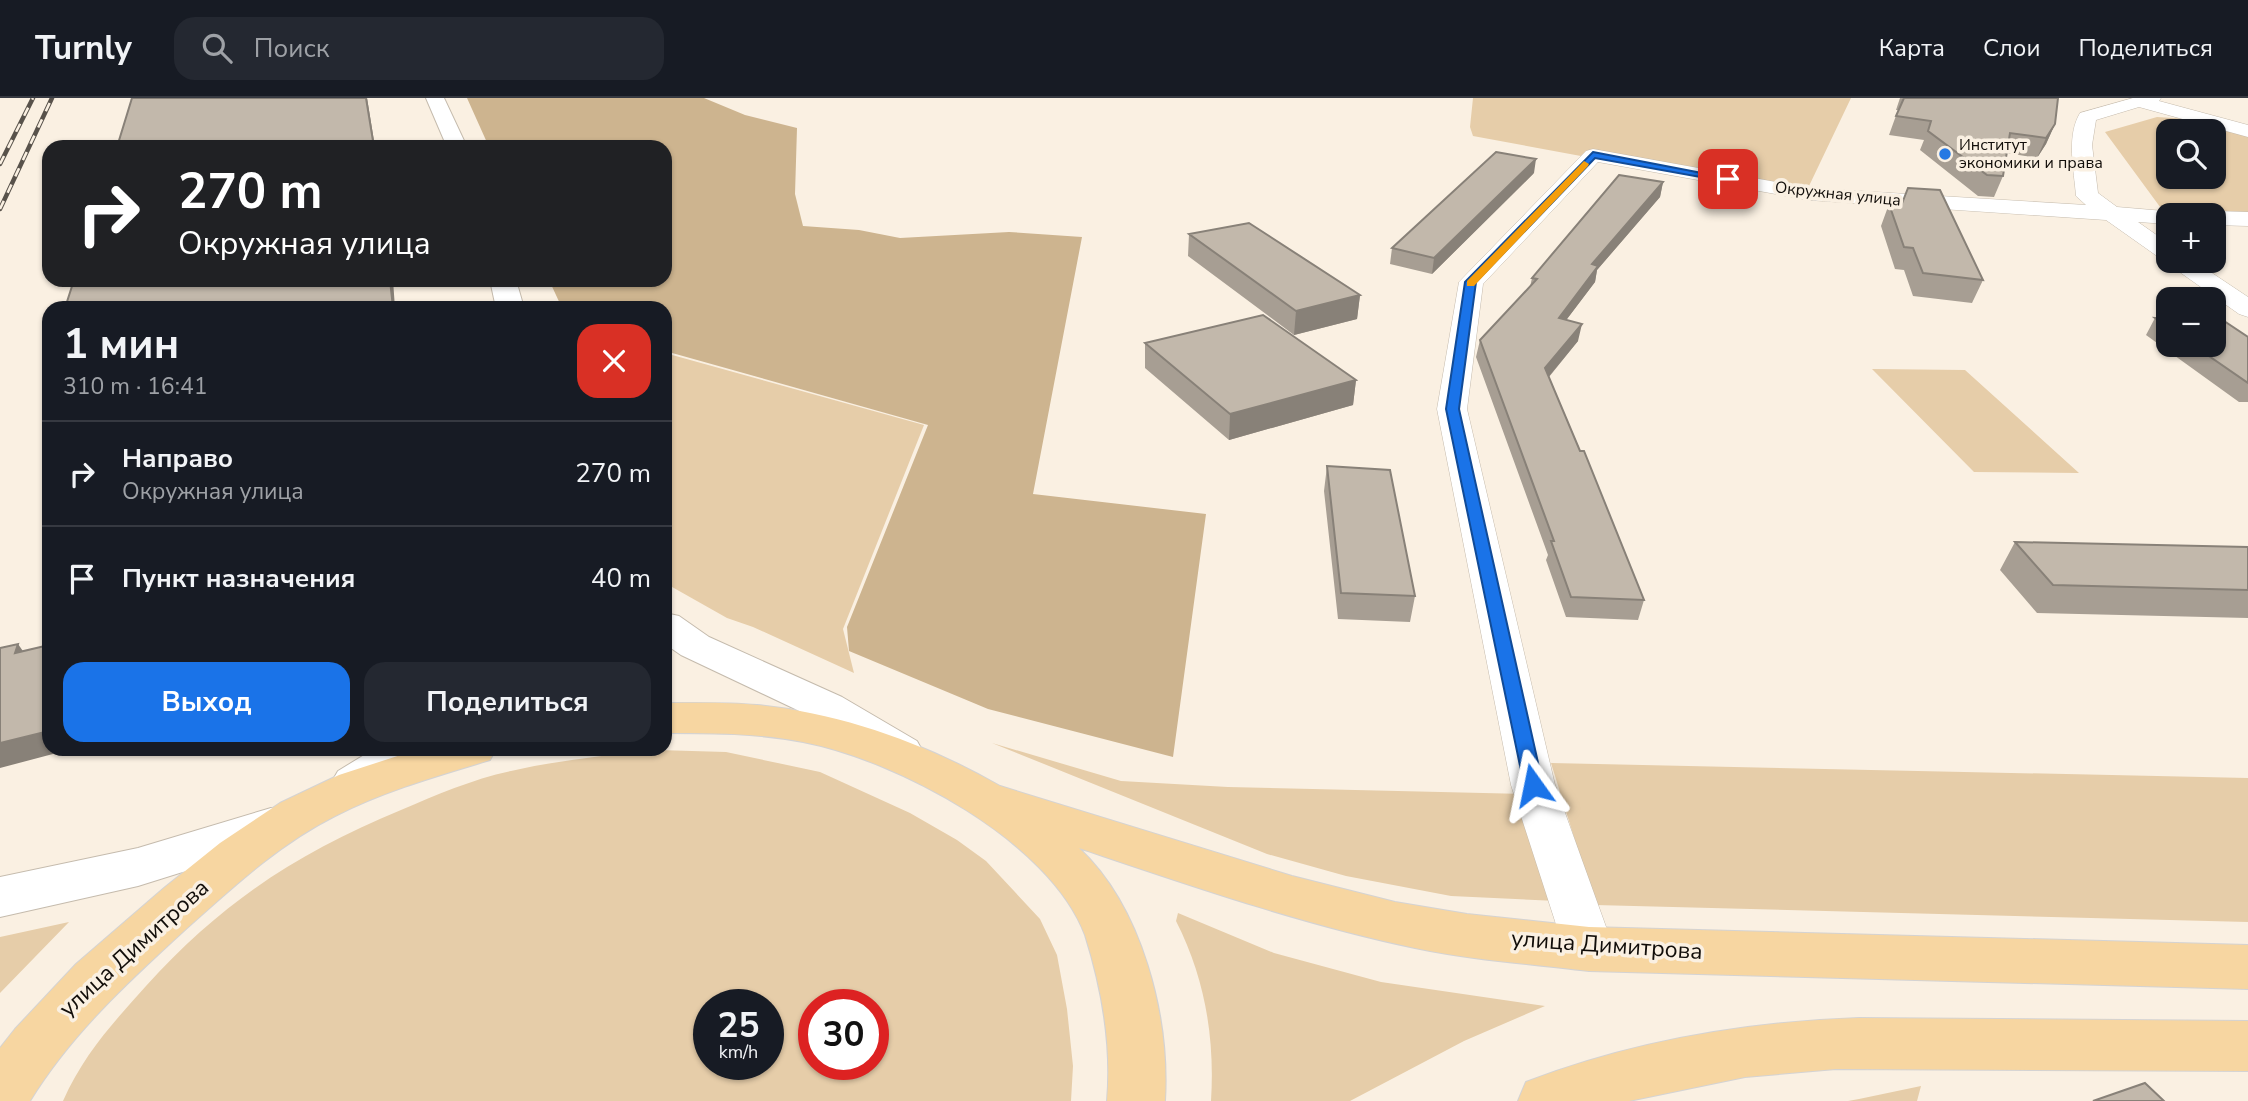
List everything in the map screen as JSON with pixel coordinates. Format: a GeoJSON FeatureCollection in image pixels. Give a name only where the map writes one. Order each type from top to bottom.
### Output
{"type":"FeatureCollection","features":[{"type":"Feature","properties":{"kind":"main road","name":"улица Димитрова"},"geometry":{"type":"LineString","coordinates":[[672,718],[760,720],[836,735],[927,768],[985,799],[1054,851],[1078,877],[1099,909],[1114,945],[1133,1017],[1138,1077],[1136,1101]]}},
{"type":"Feature","properties":{"kind":"main road","name":"улица Димитрова"},"geometry":{"type":"LineString","coordinates":[[0,1098],[47,1029],[86,987],[193,892],[304,812],[371,782],[452,756]]}},
{"type":"Feature","properties":{"kind":"main road","name":"улица Димитрова"},"geometry":{"type":"LineString","coordinates":[[985,799],[1120,841],[1200,870],[1398,924],[1590,949],[2248,967]]}},
{"type":"Feature","properties":{"kind":"main road"},"geometry":{"type":"LineString","coordinates":[[1547,1101],[1609,1081],[1666,1068],[1759,1050],[1813,1045],[1882,1042],[2248,1046]]}},
{"type":"Feature","properties":{"kind":"street"},"geometry":{"type":"LineString","coordinates":[[435,98],[454,140]]}},
{"type":"Feature","properties":{"kind":"street"},"geometry":{"type":"LineString","coordinates":[[2156,246],[2111,216],[2087,196],[2082,145],[2087,117],[2146,100],[2248,131]]}},
{"type":"Feature","properties":{"kind":"street"},"geometry":{"type":"LineString","coordinates":[[1590,949],[1533,785],[1452,409],[1471,282],[1593,155]]}},
{"type":"Feature","properties":{"kind":"street","name":"Окружная улица"},"geometry":{"type":"LineString","coordinates":[[1593,155],[1809,194],[2111,216],[2156,217]]}},
{"type":"Feature","properties":{"kind":"street"},"geometry":{"type":"LineString","coordinates":[[2226,218],[2248,219]]}},
{"type":"Feature","properties":{"kind":"street"},"geometry":{"type":"LineString","coordinates":[[2196,273],[2248,309]]}},
{"type":"Feature","properties":{"kind":"street"},"geometry":{"type":"LineString","coordinates":[[672,630],[695,646],[827,707],[927,768]]}},
{"type":"Feature","properties":{"kind":"street"},"geometry":{"type":"LineString","coordinates":[[304,812],[396,756]]}},
{"type":"Feature","properties":{"kind":"street","name":"улица Димитрова"},"geometry":{"type":"LineString","coordinates":[[0,897],[138,867],[304,812]]}},
{"type":"Feature","properties":{"kind":"shaded area"},"geometry":{"type":"Polygon","coordinates":[[[467,98],[704,98],[745,115],[797,128],[795,194],[803,226],[859,230],[900,238],[1009,232],[1082,237],[1033,494],[1206,514],[1173,757],[988,709],[849,651],[847,627],[928,425],[672,353],[672,301],[559,301],[552,287],[672,287],[672,140],[486,140],[467,98]]]}},
{"type":"Feature","properties":{"kind":"shaded area"},"geometry":{"type":"Polygon","coordinates":[[[1473,98],[1851,98],[1809,186],[1787,194],[1473,136],[1470,127],[1473,98]]]}},
{"type":"Feature","properties":{"kind":"shaded area"},"geometry":{"type":"Polygon","coordinates":[[[2157,117],[2187,119],[2156,119],[2156,189],[2226,189],[2226,123],[2248,129],[2248,213],[2226,212],[2226,203],[2157,203],[2105,132],[2157,117]]]}},
{"type":"Feature","properties":{"kind":"shaded area"},"geometry":{"type":"Polygon","coordinates":[[[672,355],[924,425],[843,629],[854,673],[727,618],[672,587],[672,355]]]}},
{"type":"Feature","properties":{"kind":"shaded area"},"geometry":{"type":"Polygon","coordinates":[[[1872,369],[1965,370],[2079,473],[1974,472],[1872,369]]]}},
{"type":"Feature","properties":{"kind":"shaded area"},"geometry":{"type":"Polygon","coordinates":[[[992,743],[1121,781],[1228,787],[1527,794],[1557,901],[1451,896],[1346,876],[1267,854],[992,743]]]}},
{"type":"Feature","properties":{"kind":"shaded area"},"geometry":{"type":"Polygon","coordinates":[[[672,750],[726,752],[820,772],[910,813],[957,840],[986,861],[1040,919],[1057,955],[1067,1009],[1073,1066],[1071,1101],[63,1101],[100,1040],[134,1000],[203,929],[263,883],[295,862],[363,826],[441,793],[483,778],[547,764],[602,756],[672,756],[672,750]]]}},
{"type":"Feature","properties":{"kind":"shaded area"},"geometry":{"type":"Polygon","coordinates":[[[1551,763],[2248,778],[2248,922],[1595,905],[1551,763]]]}},
{"type":"Feature","properties":{"kind":"shaded area"},"geometry":{"type":"Polygon","coordinates":[[[1178,913],[1274,953],[1381,982],[1545,1006],[1464,1041],[1350,1101],[1211,1101],[1211,1054],[1206,1009],[1194,964],[1176,921],[1178,913]]]}},
{"type":"Feature","properties":{"kind":"shaded area"},"geometry":{"type":"Polygon","coordinates":[[[69,922],[0,993],[0,937],[69,922]]]}},
{"type":"Feature","properties":{"kind":"shaded area"},"geometry":{"type":"Polygon","coordinates":[[[1921,1086],[1917,1101],[1848,1101],[1859,1099],[1921,1086]]]}},
{"type":"Feature","properties":{"kind":"building"},"geometry":{"type":"Polygon","coordinates":[[[132,98],[366,98],[373,140],[119,140],[132,98]]]}},
{"type":"Feature","properties":{"kind":"building"},"geometry":{"type":"Polygon","coordinates":[[[1904,98],[2058,98],[2055,124],[2046,138],[2010,133],[2003,176],[1987,175],[1928,131],[1931,121],[1896,116],[1904,98]]]}},
{"type":"Feature","properties":{"kind":"building"},"geometry":{"type":"Polygon","coordinates":[[[1496,152],[1536,159],[1434,258],[1392,248],[1496,152]]]}},
{"type":"Feature","properties":{"kind":"building"},"geometry":{"type":"Polygon","coordinates":[[[1619,175],[1663,182],[1592,264],[1598,266],[1559,318],[1582,324],[1545,368],[1580,451],[1584,451],[1644,600],[1571,597],[1551,541],[1554,541],[1480,340],[1537,279],[1532,278],[1619,175]]]}},
{"type":"Feature","properties":{"kind":"building"},"geometry":{"type":"Polygon","coordinates":[[[1908,188],[1940,190],[1983,280],[1923,273],[1913,248],[1904,247],[1889,204],[1901,206],[1908,188]]]}},
{"type":"Feature","properties":{"kind":"building"},"geometry":{"type":"Polygon","coordinates":[[[1249,223],[1360,295],[1296,311],[1189,234],[1249,223]]]}},
{"type":"Feature","properties":{"kind":"building"},"geometry":{"type":"Polygon","coordinates":[[[72,287],[391,287],[392,301],[67,301],[72,287]]]}},
{"type":"Feature","properties":{"kind":"building"},"geometry":{"type":"Polygon","coordinates":[[[1263,315],[1356,380],[1230,414],[1145,343],[1263,315]]]}},
{"type":"Feature","properties":{"kind":"building"},"geometry":{"type":"Polygon","coordinates":[[[2226,322],[2248,337],[2248,383],[2210,357],[2226,357],[2226,322]]]}},
{"type":"Feature","properties":{"kind":"building"},"geometry":{"type":"Polygon","coordinates":[[[1327,466],[1390,470],[1415,596],[1341,593],[1327,466]]]}},
{"type":"Feature","properties":{"kind":"building"},"geometry":{"type":"Polygon","coordinates":[[[2015,542],[2248,547],[2248,590],[2053,585],[2015,542]]]}},
{"type":"Feature","properties":{"kind":"building"},"geometry":{"type":"Polygon","coordinates":[[[18,644],[15,653],[42,647],[42,733],[0,743],[0,648],[18,644]]]}},
{"type":"Feature","properties":{"kind":"building"},"geometry":{"type":"Polygon","coordinates":[[[2145,1083],[2164,1101],[2093,1101],[2145,1083]]]}},
{"type":"Feature","properties":{"kind":"railway"},"geometry":{"type":"LineString","coordinates":[[0,164],[33,98]]}},
{"type":"Feature","properties":{"kind":"railway"},"geometry":{"type":"LineString","coordinates":[[0,209],[52,98]]}},
{"type":"Feature","properties":{"kind":"slow traffic"},"geometry":{"type":"LineString","coordinates":[[1470,283],[1584,164]]}},
{"type":"Feature","properties":{"kind":"place","name":"Институт экономики и права"},"geometry":{"type":"Point","coordinates":[1945,154]}},
{"type":"Feature","properties":{"kind":"route"},"geometry":{"type":"LineString","coordinates":[[1533,785],[1452,409],[1471,282],[1593,155],[1728,179]]}}]}
